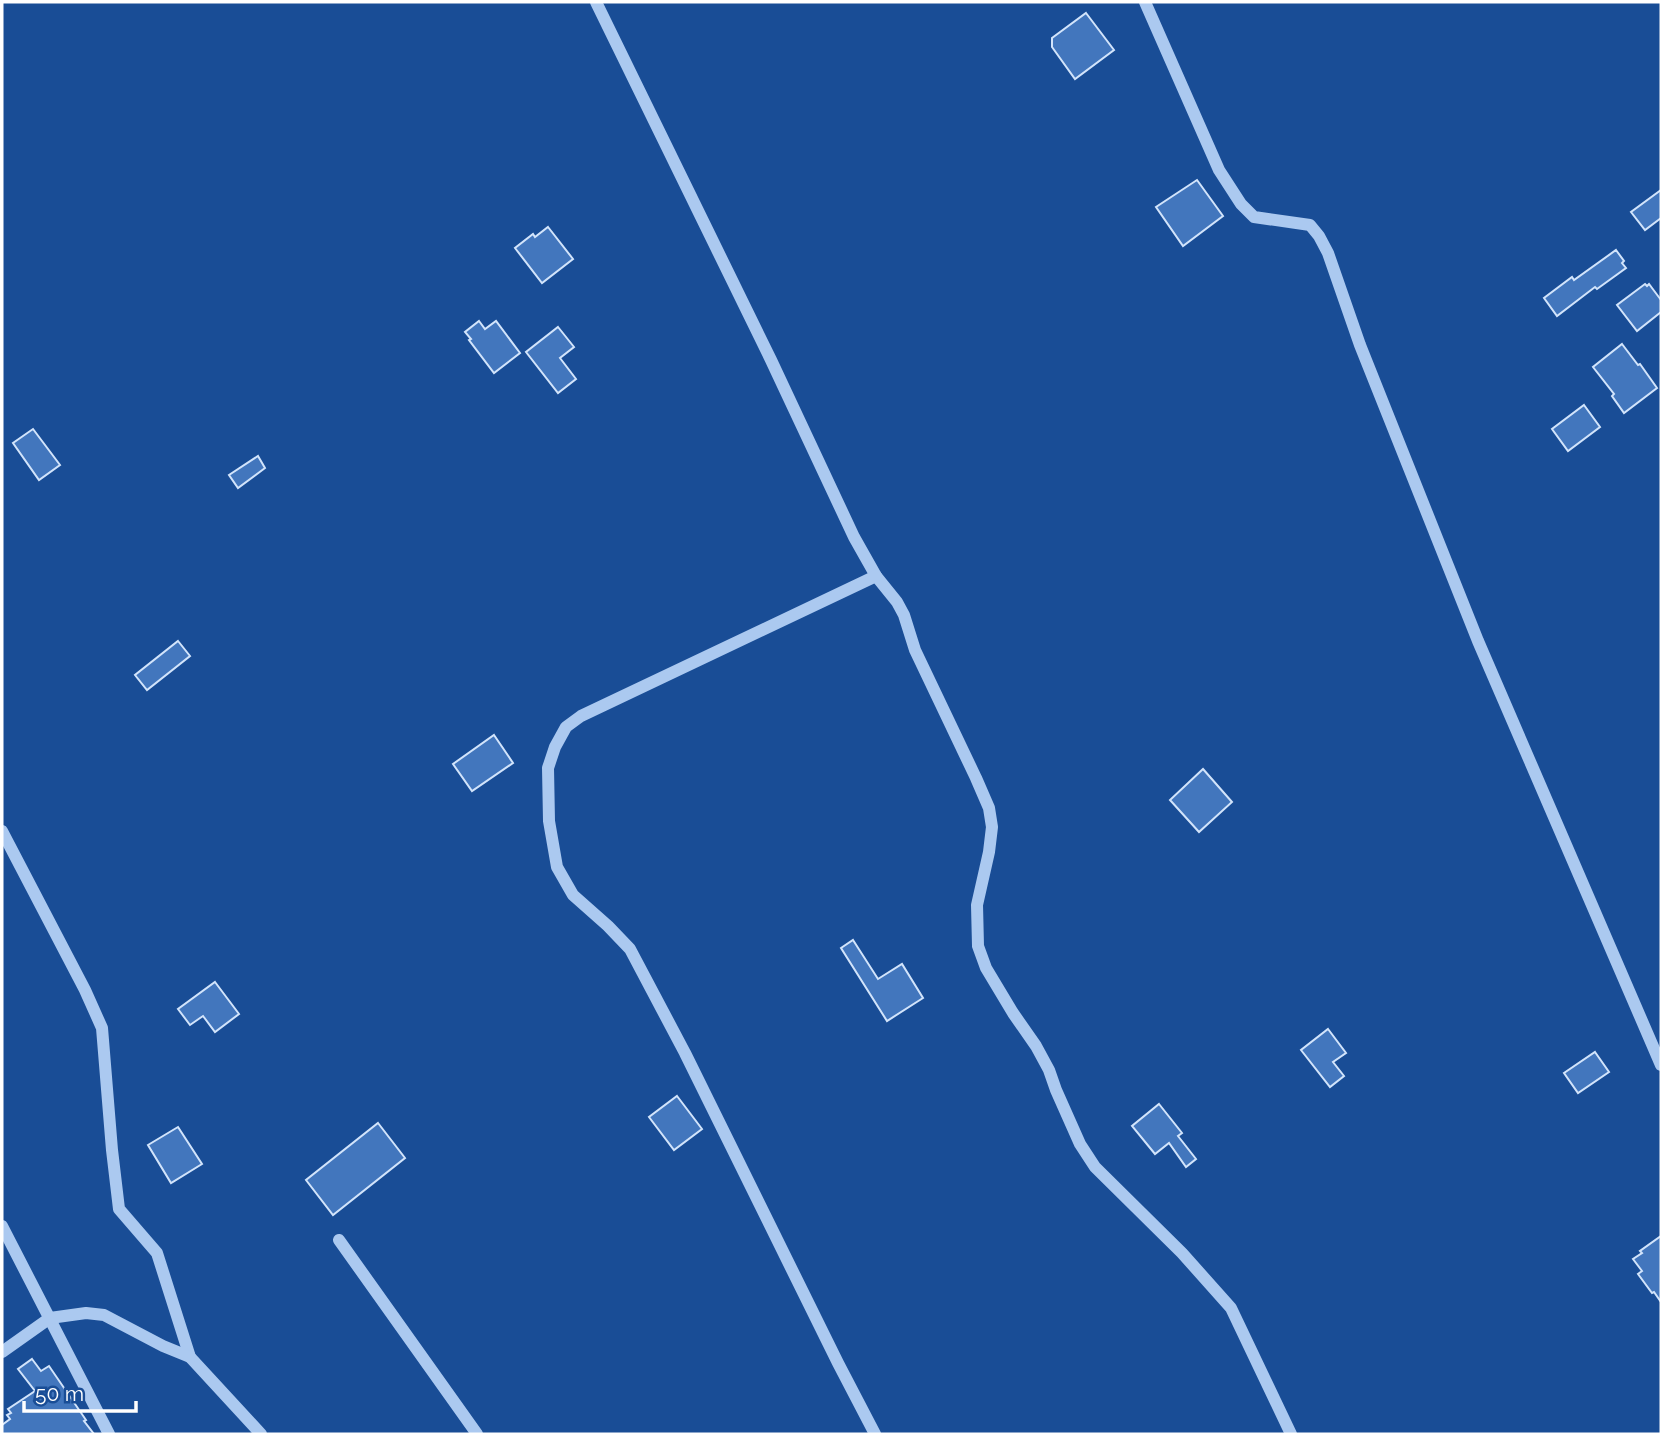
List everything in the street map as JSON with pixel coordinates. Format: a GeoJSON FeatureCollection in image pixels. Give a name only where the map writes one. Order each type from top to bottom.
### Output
{"type":"FeatureCollection","features":[{"type":"Feature","properties":{"kind":"street"},"geometry":{"type":"LineString","coordinates":[[596,2],[771,360],[854,537],[876,576],[904,615],[915,650],[989,808],[992,827],[989,852],[976,905],[978,946],[986,968],[1043,1058],[1080,1144],[1095,1167],[1182,1254],[1231,1308],[1291,1434]]}},
{"type":"Feature","properties":{"kind":"street"},"geometry":{"type":"LineString","coordinates":[[1145,2],[1219,170],[1241,204],[1254,217],[1310,225],[1328,253],[1360,345],[1478,641],[1661,1065]]}},
{"type":"Feature","properties":{"kind":"street"},"geometry":{"type":"LineString","coordinates":[[875,1434],[685,1053],[630,949],[573,895],[557,867],[549,821],[548,768],[566,727],[580,716],[876,576]]}},
{"type":"Feature","properties":{"kind":"street"},"geometry":{"type":"LineString","coordinates":[[2,831],[102,1028],[119,1209],[157,1253],[190,1357],[261,1434]]}},
{"type":"Feature","properties":{"kind":"street"},"geometry":{"type":"LineString","coordinates":[[2,1226],[109,1434]]}},
{"type":"Feature","properties":{"kind":"street"},"geometry":{"type":"LineString","coordinates":[[339,1240],[477,1434]]}},
{"type":"Feature","properties":{"kind":"street"},"geometry":{"type":"LineString","coordinates":[[2,1352],[50,1318],[86,1313],[104,1315],[190,1357]]}},
{"type":"Feature","properties":{"kind":"building"},"geometry":{"type":"Polygon","coordinates":[[[1086,13],[1114,50],[1075,79],[1052,47],[1052,38],[1086,13]]]}},
{"type":"Feature","properties":{"kind":"building"},"geometry":{"type":"Polygon","coordinates":[[[1197,180],[1223,216],[1183,246],[1156,207],[1197,180]]]}},
{"type":"Feature","properties":{"kind":"building"},"geometry":{"type":"Polygon","coordinates":[[[1661,190],[1661,218],[1645,230],[1631,212],[1661,190]]]}},
{"type":"Feature","properties":{"kind":"building"},"geometry":{"type":"Polygon","coordinates":[[[548,227],[573,259],[542,283],[515,248],[533,234],[535,237],[548,227]]]}},
{"type":"Feature","properties":{"kind":"building"},"geometry":{"type":"Polygon","coordinates":[[[1616,250],[1626,268],[1597,289],[1595,287],[1557,316],[1544,298],[1616,250]]]}},
{"type":"Feature","properties":{"kind":"building"},"geometry":{"type":"Polygon","coordinates":[[[1645,284],[1649,284],[1661,300],[1661,312],[1637,331],[1617,305],[1645,284]]]}},
{"type":"Feature","properties":{"kind":"building"},"geometry":{"type":"Polygon","coordinates":[[[479,321],[485,329],[496,321],[520,353],[494,373],[465,332],[479,321]]]}},
{"type":"Feature","properties":{"kind":"building"},"geometry":{"type":"Polygon","coordinates":[[[558,327],[574,347],[560,358],[576,379],[558,393],[526,352],[558,327]]]}},
{"type":"Feature","properties":{"kind":"building"},"geometry":{"type":"Polygon","coordinates":[[[1622,344],[1657,388],[1624,413],[1612,396],[1614,394],[1593,367],[1622,344]]]}},
{"type":"Feature","properties":{"kind":"building"},"geometry":{"type":"Polygon","coordinates":[[[1584,405],[1600,427],[1568,451],[1552,429],[1584,405]]]}},
{"type":"Feature","properties":{"kind":"building"},"geometry":{"type":"Polygon","coordinates":[[[33,429],[60,465],[39,480],[13,443],[33,429]]]}},
{"type":"Feature","properties":{"kind":"building"},"geometry":{"type":"Polygon","coordinates":[[[258,456],[265,468],[238,488],[229,475],[258,456]]]}},
{"type":"Feature","properties":{"kind":"building"},"geometry":{"type":"Polygon","coordinates":[[[178,641],[190,656],[147,690],[135,675],[178,641]]]}},
{"type":"Feature","properties":{"kind":"building"},"geometry":{"type":"Polygon","coordinates":[[[494,735],[513,763],[472,791],[453,764],[494,735]]]}},
{"type":"Feature","properties":{"kind":"building"},"geometry":{"type":"Polygon","coordinates":[[[1203,769],[1232,802],[1199,832],[1170,800],[1203,769]]]}},
{"type":"Feature","properties":{"kind":"building"},"geometry":{"type":"Polygon","coordinates":[[[853,940],[878,979],[902,964],[923,998],[887,1021],[841,948],[853,940]]]}},
{"type":"Feature","properties":{"kind":"building"},"geometry":{"type":"Polygon","coordinates":[[[215,982],[239,1014],[215,1032],[203,1016],[190,1025],[178,1009],[215,982]]]}},
{"type":"Feature","properties":{"kind":"building"},"geometry":{"type":"Polygon","coordinates":[[[1328,1029],[1346,1053],[1333,1062],[1344,1076],[1330,1087],[1301,1050],[1328,1029]]]}},
{"type":"Feature","properties":{"kind":"building"},"geometry":{"type":"Polygon","coordinates":[[[1595,1052],[1609,1072],[1578,1093],[1564,1073],[1595,1052]]]}},
{"type":"Feature","properties":{"kind":"building"},"geometry":{"type":"Polygon","coordinates":[[[677,1096],[702,1129],[674,1150],[649,1117],[677,1096]]]}},
{"type":"Feature","properties":{"kind":"building"},"geometry":{"type":"Polygon","coordinates":[[[1159,1104],[1182,1133],[1178,1136],[1196,1159],[1186,1167],[1169,1143],[1155,1154],[1132,1126],[1159,1104]]]}},
{"type":"Feature","properties":{"kind":"building"},"geometry":{"type":"Polygon","coordinates":[[[378,1123],[405,1158],[333,1215],[306,1180],[378,1123]]]}},
{"type":"Feature","properties":{"kind":"building"},"geometry":{"type":"Polygon","coordinates":[[[178,1127],[202,1164],[171,1183],[148,1145],[178,1127]]]}},
{"type":"Feature","properties":{"kind":"building"},"geometry":{"type":"Polygon","coordinates":[[[1661,1236],[1661,1302],[1638,1274],[1642,1271],[1633,1259],[1661,1236]]]}},
{"type":"Feature","properties":{"kind":"building"},"geometry":{"type":"Polygon","coordinates":[[[32,1359],[41,1371],[49,1366],[94,1434],[2,1434],[2,1425],[10,1419],[7,1415],[11,1413],[8,1409],[35,1391],[18,1369],[32,1359]]]}}]}
